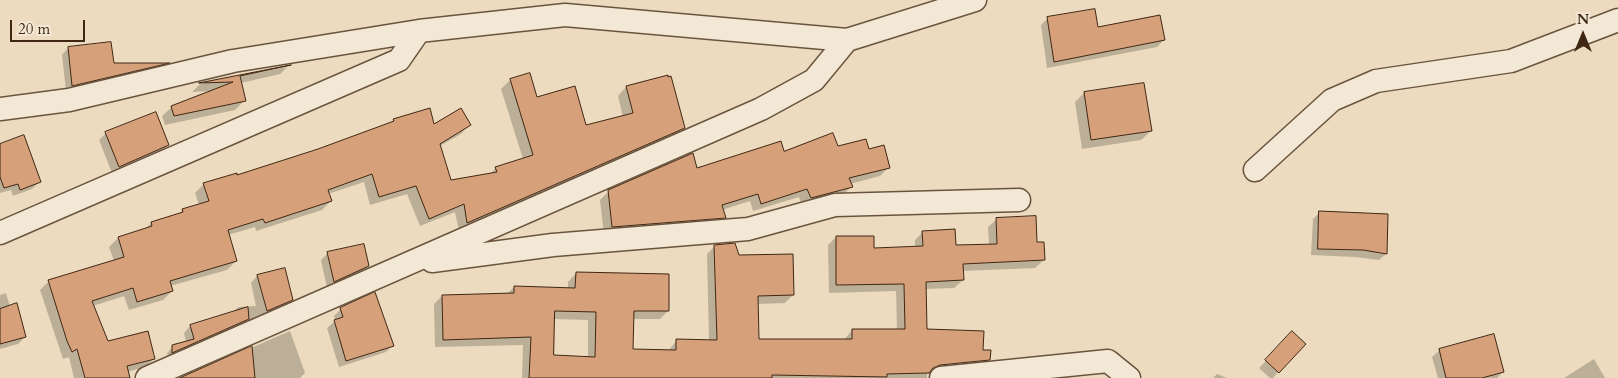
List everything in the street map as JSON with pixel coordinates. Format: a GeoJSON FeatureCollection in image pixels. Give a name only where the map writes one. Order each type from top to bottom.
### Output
{"type":"FeatureCollection","features":[{"type":"Feature","properties":{"kind":"street"},"geometry":{"type":"LineString","coordinates":[[0,109],[69,100],[233,61],[419,31],[565,15],[847,40],[975,0]]}},
{"type":"Feature","properties":{"kind":"street"},"geometry":{"type":"LineString","coordinates":[[1255,170],[1332,100],[1376,81],[1511,61],[1618,20]]}},
{"type":"Feature","properties":{"kind":"street"},"geometry":{"type":"LineString","coordinates":[[0,234],[399,60],[419,31]]}},
{"type":"Feature","properties":{"kind":"street"},"geometry":{"type":"LineString","coordinates":[[147,378],[761,109],[814,80],[847,40]]}},
{"type":"Feature","properties":{"kind":"street"},"geometry":{"type":"LineString","coordinates":[[407,264],[553,245],[748,228],[835,205],[1019,200]]}},
{"type":"Feature","properties":{"kind":"street"},"geometry":{"type":"LineString","coordinates":[[941,378],[1108,361],[1129,378]]}},
{"type":"Feature","properties":{"kind":"building"},"geometry":{"type":"Polygon","coordinates":[[[1095,9],[1098,27],[1160,15],[1165,40],[1054,62],[1047,17],[1095,9]]]}},
{"type":"Feature","properties":{"kind":"building"},"geometry":{"type":"Polygon","coordinates":[[[111,42],[114,63],[170,63],[72,86],[68,47],[111,42]]]}},
{"type":"Feature","properties":{"kind":"building"},"geometry":{"type":"Polygon","coordinates":[[[291,65],[240,76],[246,101],[174,116],[171,106],[233,82],[199,83],[291,65]]]}},
{"type":"Feature","properties":{"kind":"building"},"geometry":{"type":"Polygon","coordinates":[[[530,73],[537,97],[575,86],[586,125],[633,113],[626,86],[668,75],[668,77],[671,76],[685,128],[467,223],[464,204],[429,219],[416,186],[379,197],[372,174],[328,190],[332,201],[265,223],[263,219],[228,230],[237,261],[170,281],[173,291],[137,302],[133,288],[92,301],[108,341],[148,331],[155,359],[127,366],[130,378],[85,378],[77,349],[72,352],[67,341],[48,280],[124,257],[118,237],[152,226],[151,222],[183,212],[182,209],[209,201],[203,183],[237,173],[237,175],[318,149],[394,121],[393,119],[430,108],[434,124],[461,108],[471,125],[440,144],[451,180],[497,172],[495,167],[533,155],[510,79],[530,73]]]}},
{"type":"Feature","properties":{"kind":"building"},"geometry":{"type":"Polygon","coordinates":[[[1144,83],[1152,131],[1091,140],[1084,92],[1144,83]]]}},
{"type":"Feature","properties":{"kind":"building"},"geometry":{"type":"Polygon","coordinates":[[[156,112],[169,145],[119,167],[105,132],[156,112]]]}},
{"type":"Feature","properties":{"kind":"building"},"geometry":{"type":"Polygon","coordinates":[[[833,133],[838,146],[866,139],[869,149],[884,145],[890,168],[849,178],[853,187],[811,198],[807,189],[761,204],[758,194],[722,205],[726,218],[612,227],[608,190],[693,153],[697,168],[781,141],[784,151],[833,133]]]}},
{"type":"Feature","properties":{"kind":"building"},"geometry":{"type":"Polygon","coordinates":[[[24,135],[41,182],[20,190],[18,184],[4,188],[0,177],[0,144],[24,135]]]}},
{"type":"Feature","properties":{"kind":"building"},"geometry":{"type":"Polygon","coordinates":[[[1319,211],[1388,214],[1387,254],[1363,250],[1318,249],[1319,211]]]}},
{"type":"Feature","properties":{"kind":"building"},"geometry":{"type":"Polygon","coordinates":[[[1036,216],[1037,242],[1044,242],[1045,260],[963,264],[964,280],[926,282],[927,329],[984,331],[983,350],[991,350],[990,360],[940,365],[933,368],[929,373],[887,374],[887,377],[772,375],[772,378],[529,378],[531,337],[443,340],[442,295],[514,293],[514,286],[575,288],[576,272],[669,274],[669,311],[634,311],[633,349],[676,350],[676,339],[717,340],[714,245],[735,243],[739,255],[793,254],[794,295],[758,296],[759,339],[852,339],[852,329],[905,329],[904,284],[836,285],[836,236],[874,236],[874,248],[923,246],[922,231],[955,229],[956,245],[997,244],[996,218],[1036,216]],[[555,311],[554,355],[595,357],[596,312],[555,311]]]}},
{"type":"Feature","properties":{"kind":"building"},"geometry":{"type":"Polygon","coordinates":[[[364,244],[369,266],[334,282],[327,252],[364,244]]]}},
{"type":"Feature","properties":{"kind":"building"},"geometry":{"type":"Polygon","coordinates":[[[285,268],[293,300],[267,311],[257,275],[285,268]]]}},
{"type":"Feature","properties":{"kind":"building"},"geometry":{"type":"Polygon","coordinates":[[[375,292],[394,346],[346,361],[334,320],[343,317],[340,308],[375,292]]]}},
{"type":"Feature","properties":{"kind":"building"},"geometry":{"type":"Polygon","coordinates":[[[17,303],[26,337],[0,344],[0,309],[17,303]]]}},
{"type":"Feature","properties":{"kind":"building"},"geometry":{"type":"Polygon","coordinates":[[[248,307],[249,319],[172,353],[172,345],[194,339],[190,325],[248,307]]]}},
{"type":"Feature","properties":{"kind":"building"},"geometry":{"type":"Polygon","coordinates":[[[1292,331],[1306,344],[1279,373],[1265,360],[1292,331]]]}},
{"type":"Feature","properties":{"kind":"building"},"geometry":{"type":"Polygon","coordinates":[[[1494,334],[1504,372],[1482,378],[1446,378],[1439,349],[1494,334]]]}},
{"type":"Feature","properties":{"kind":"building"},"geometry":{"type":"Polygon","coordinates":[[[252,346],[255,378],[180,378],[252,346]]]}}]}
